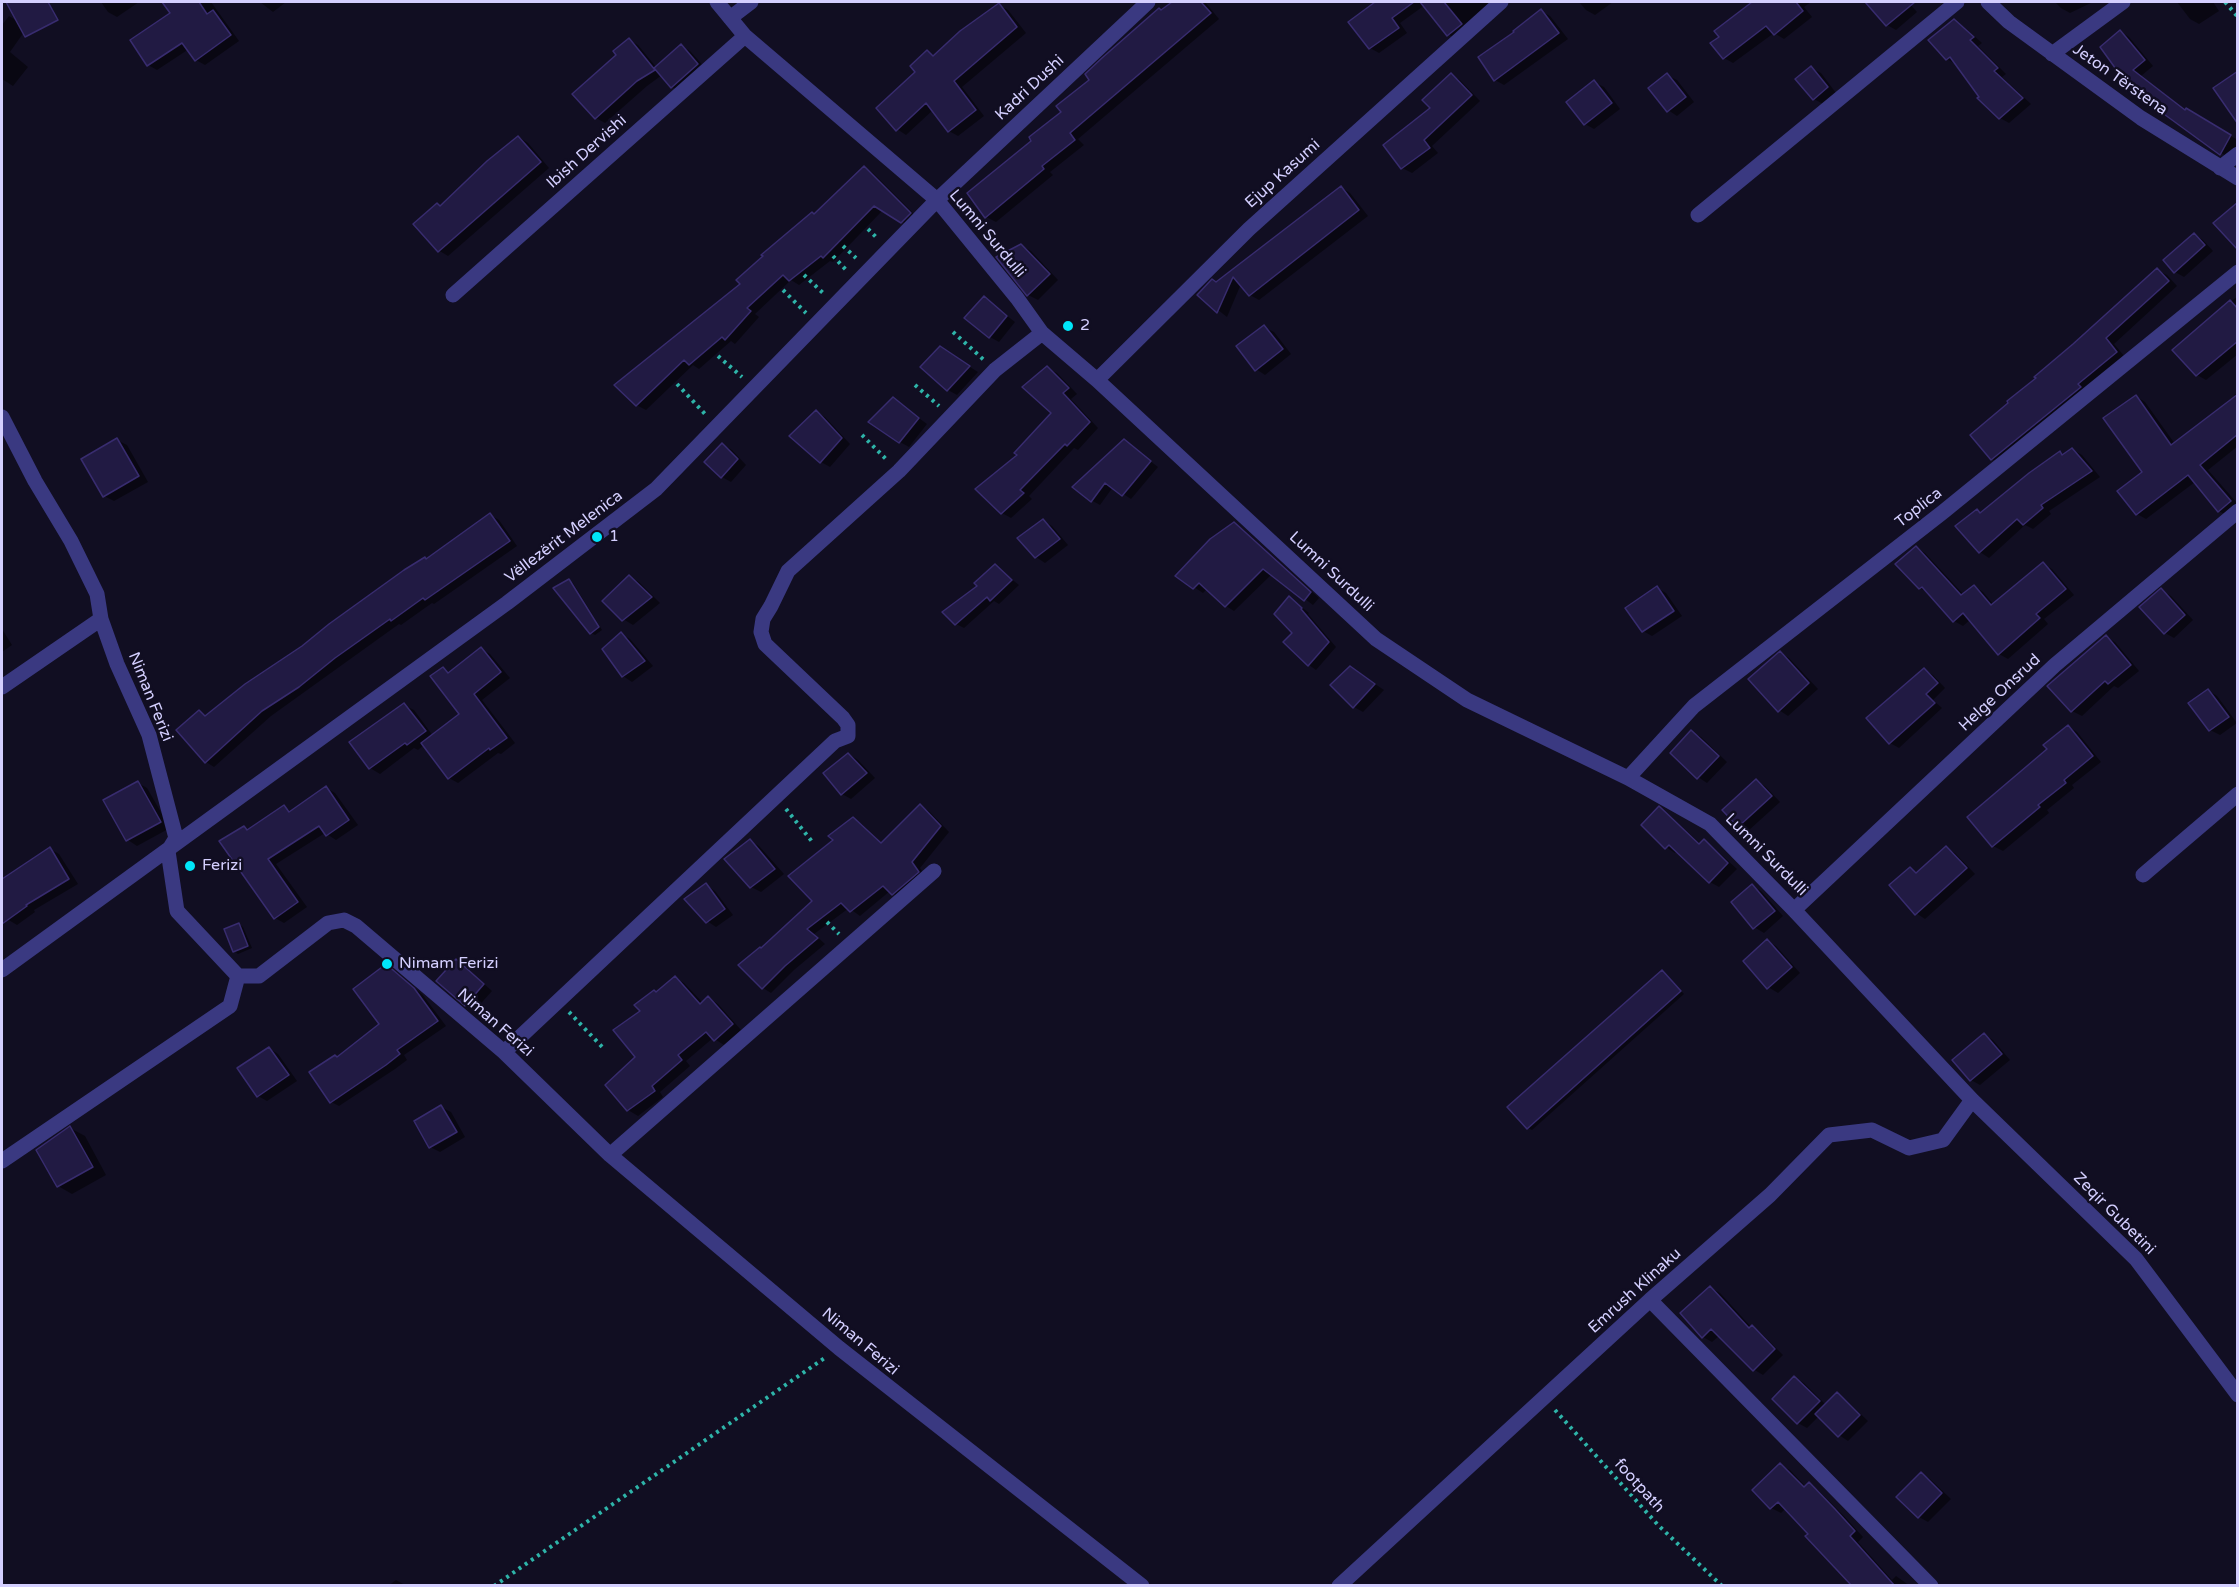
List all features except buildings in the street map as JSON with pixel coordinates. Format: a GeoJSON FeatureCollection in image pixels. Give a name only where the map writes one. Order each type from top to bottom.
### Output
{"type":"FeatureCollection","features":[{"type":"Feature","properties":{"kind":"street","name":"Lumni Surdulli"},"geometry":{"type":"LineString","coordinates":[[717,2],[745,36],[937,201],[1017,298],[1042,333],[1097,380],[1376,639],[1467,700],[1628,778],[1710,824],[1972,1100]]}},
{"type":"Feature","properties":{"kind":"street"},"geometry":{"type":"LineString","coordinates":[[730,18],[750,2]]}},
{"type":"Feature","properties":{"kind":"street","name":"Kadri Dushi"},"geometry":{"type":"LineString","coordinates":[[937,201],[1148,2]]}},
{"type":"Feature","properties":{"kind":"street","name":"Ejup Kasumi"},"geometry":{"type":"LineString","coordinates":[[1097,380],[1249,229],[1501,2]]}},
{"type":"Feature","properties":{"kind":"street"},"geometry":{"type":"LineString","coordinates":[[1698,215],[1957,2]]}},
{"type":"Feature","properties":{"kind":"street","name":"Jeton Tërstena"},"geometry":{"type":"LineString","coordinates":[[1989,2],[2009,22],[2141,118],[2238,178]]}},
{"type":"Feature","properties":{"kind":"street"},"geometry":{"type":"LineString","coordinates":[[2052,54],[2123,2]]}},
{"type":"Feature","properties":{"kind":"street","name":"Ibish Dervishi"},"geometry":{"type":"LineString","coordinates":[[453,296],[745,36]]}},
{"type":"Feature","properties":{"kind":"street"},"geometry":{"type":"LineString","coordinates":[[2220,168],[2238,154]]}},
{"type":"Feature","properties":{"kind":"street","name":"Vëllezërit Melenica"},"geometry":{"type":"LineString","coordinates":[[2,970],[507,603],[656,489],[937,201]]}},
{"type":"Feature","properties":{"kind":"street","name":"Toplica"},"geometry":{"type":"LineString","coordinates":[[1628,778],[1694,706],[1943,512],[2238,272]]}},
{"type":"Feature","properties":{"kind":"street"},"geometry":{"type":"LineString","coordinates":[[504,1052],[835,741],[848,736],[848,725],[843,718],[765,644],[760,632],[763,619],[788,571],[899,471],[995,370],[1042,333]]}},
{"type":"Feature","properties":{"kind":"street","name":"Niman Ferizi"},"geometry":{"type":"LineString","coordinates":[[2,417],[97,594],[101,619],[117,664],[149,735],[176,838],[168,851],[177,911],[238,976],[259,976],[328,923],[344,920],[356,926],[504,1052],[610,1155],[838,1348],[1142,1586]]}},
{"type":"Feature","properties":{"kind":"street","name":"Helge Onsrud"},"geometry":{"type":"LineString","coordinates":[[1794,910],[2055,665],[2238,511]]}},
{"type":"Feature","properties":{"kind":"street"},"geometry":{"type":"LineString","coordinates":[[2,687],[101,619]]}},
{"type":"Feature","properties":{"kind":"street"},"geometry":{"type":"LineString","coordinates":[[2143,875],[2238,794]]}},
{"type":"Feature","properties":{"kind":"street"},"geometry":{"type":"LineString","coordinates":[[610,1155],[934,871]]}},
{"type":"Feature","properties":{"kind":"street"},"geometry":{"type":"LineString","coordinates":[[2,1161],[230,1006],[238,976]]}},
{"type":"Feature","properties":{"kind":"street","name":"Emrush Klinaku"},"geometry":{"type":"LineString","coordinates":[[1339,1586],[1650,1300],[1770,1195],[1829,1135],[1872,1130],[1909,1148],[1942,1140],[1972,1100]]}},
{"type":"Feature","properties":{"kind":"street","name":"Zeqir Gubetini"},"geometry":{"type":"LineString","coordinates":[[1972,1100],[2136,1259],[2238,1395]]}},
{"type":"Feature","properties":{"kind":"street"},"geometry":{"type":"LineString","coordinates":[[1650,1300],[1930,1586]]}},
{"type":"Feature","properties":{"kind":"path"},"geometry":{"type":"LineString","coordinates":[[2225,2],[2238,17]]}},
{"type":"Feature","properties":{"kind":"path"},"geometry":{"type":"LineString","coordinates":[[804,275],[836,304]]}},
{"type":"Feature","properties":{"kind":"path"},"geometry":{"type":"LineString","coordinates":[[783,290],[817,324]]}},
{"type":"Feature","properties":{"kind":"path"},"geometry":{"type":"LineString","coordinates":[[953,333],[995,370]]}},
{"type":"Feature","properties":{"kind":"path"},"geometry":{"type":"LineString","coordinates":[[718,356],[755,388]]}},
{"type":"Feature","properties":{"kind":"path"},"geometry":{"type":"LineString","coordinates":[[677,384],[717,426]]}},
{"type":"Feature","properties":{"kind":"path"},"geometry":{"type":"LineString","coordinates":[[915,385],[950,417]]}},
{"type":"Feature","properties":{"kind":"path"},"geometry":{"type":"LineString","coordinates":[[862,435],[899,471]]}},
{"type":"Feature","properties":{"kind":"path"},"geometry":{"type":"LineString","coordinates":[[775,797],[814,844]]}},
{"type":"Feature","properties":{"kind":"path"},"geometry":{"type":"LineString","coordinates":[[559,1001],[605,1050]]}},
{"type":"Feature","properties":{"kind":"path"},"geometry":{"type":"LineString","coordinates":[[494,1586],[838,1348]]}},
{"type":"Feature","properties":{"kind":"path","name":"footpath"},"geometry":{"type":"LineString","coordinates":[[1544,1398],[1658,1525],[1722,1586]]}},
{"type":"Feature","properties":{"kind":"place","name":"2"},"geometry":{"type":"Point","coordinates":[1068,326]}},
{"type":"Feature","properties":{"kind":"place","name":"1"},"geometry":{"type":"Point","coordinates":[597,537]}},
{"type":"Feature","properties":{"kind":"place","name":"Ferizi"},"geometry":{"type":"Point","coordinates":[190,866]}},
{"type":"Feature","properties":{"kind":"place","name":"Nimam Ferizi"},"geometry":{"type":"Point","coordinates":[387,964]}}]}
